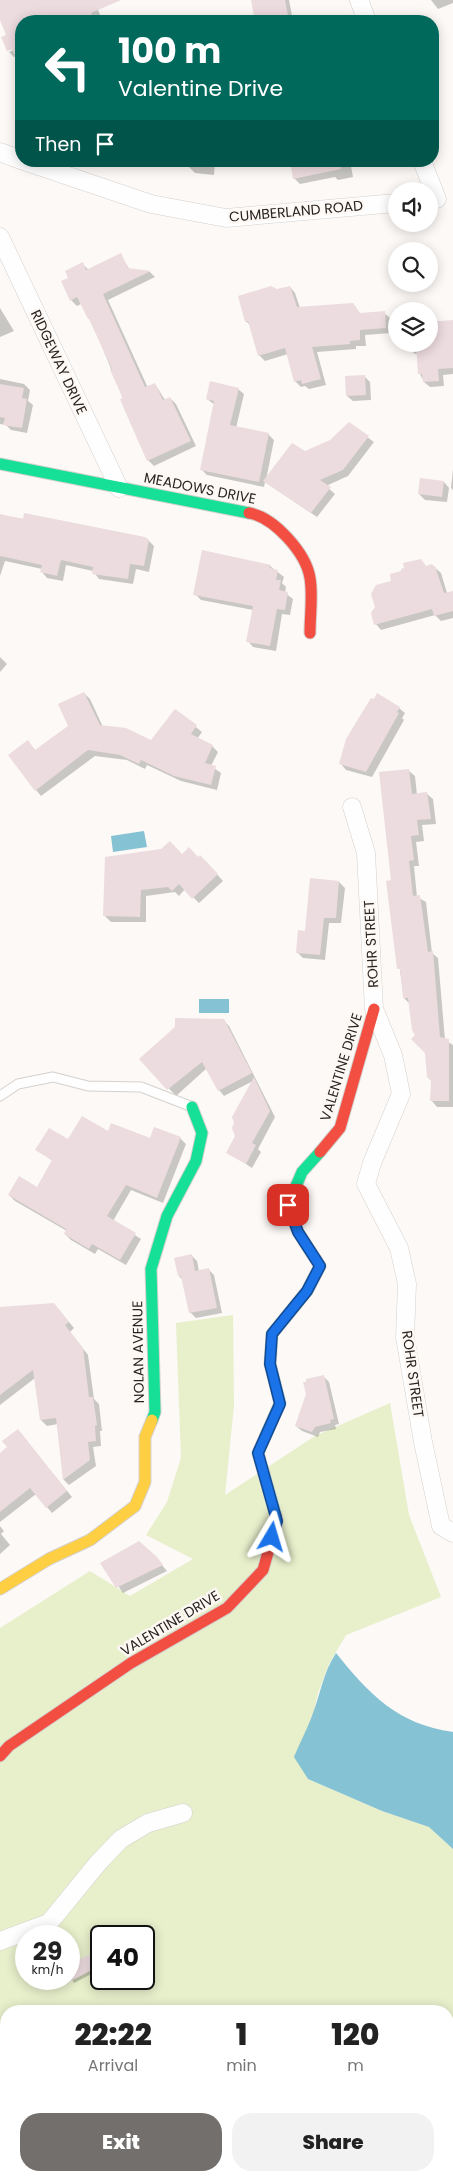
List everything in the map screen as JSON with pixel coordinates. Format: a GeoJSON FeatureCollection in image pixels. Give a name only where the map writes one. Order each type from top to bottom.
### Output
{"type":"FeatureCollection","features":[{"type":"Feature","properties":{"kind":"street"},"geometry":{"type":"LineString","coordinates":[[359,0],[365,15]]}},
{"type":"Feature","properties":{"kind":"street","name":"CUMBERLAND ROAD"},"geometry":{"type":"LineString","coordinates":[[0,152],[15,158]]}},
{"type":"Feature","properties":{"kind":"street","name":"CUMBERLAND ROAD"},"geometry":{"type":"LineString","coordinates":[[41,167],[151,204],[226,218],[388,204]]}},
{"type":"Feature","properties":{"kind":"street"},"geometry":{"type":"LineString","coordinates":[[425,167],[440,200]]}},
{"type":"Feature","properties":{"kind":"street","name":"RIDGEWAY DRIVE"},"geometry":{"type":"LineString","coordinates":[[0,237],[119,488]]}},
{"type":"Feature","properties":{"kind":"street","name":"MEADOWS DRIVE"},"geometry":{"type":"LineString","coordinates":[[0,464],[261,515],[294,544],[310,577],[310,633]]}},
{"type":"Feature","properties":{"kind":"street","name":"ROHR STREET"},"geometry":{"type":"LineString","coordinates":[[352,807],[366,853],[374,1009],[394,1055],[401,1094],[372,1163],[366,1184],[398,1248],[407,1284],[405,1337],[423,1442],[441,1526],[453,1533]]}},
{"type":"Feature","properties":{"kind":"street","name":"VALENTINE DRIVE"},"geometry":{"type":"LineString","coordinates":[[0,1756],[9,1746],[131,1663],[227,1608],[263,1570],[277,1521],[258,1453],[280,1404],[270,1364],[272,1334],[307,1291],[320,1266],[298,1232],[288,1205],[302,1172],[340,1128],[350,1086],[374,1009]]}},
{"type":"Feature","properties":{"kind":"street","name":"NOLAN AVENUE"},"geometry":{"type":"LineString","coordinates":[[0,1589],[48,1559],[90,1540],[135,1506],[145,1482],[145,1438],[154,1412],[151,1268],[168,1216],[196,1161],[202,1133],[192,1107]]}},
{"type":"Feature","properties":{"kind":"street"},"geometry":{"type":"LineString","coordinates":[[0,1941],[49,1923],[98,1863],[121,1839],[148,1823],[182,1813]]}},
{"type":"Feature","properties":{"kind":"lane"},"geometry":{"type":"LineString","coordinates":[[0,1096],[18,1084],[53,1077],[88,1086],[141,1087],[192,1107]]}},
{"type":"Feature","properties":{"kind":"green space"},"geometry":{"type":"Polygon","coordinates":[[[233,1315],[234,1405],[225,1495],[315,1436],[390,1403],[409,1515],[441,1597],[346,1635],[329,1664],[318,1693],[314,1711],[308,1779],[382,1811],[429,1827],[453,1849],[453,2005],[0,2005],[0,1628],[90,1571],[130,1596],[193,1559],[146,1535],[167,1502],[181,1458],[176,1323],[233,1315]]]}},
{"type":"Feature","properties":{"kind":"water"},"geometry":{"type":"Polygon","coordinates":[[[144,831],[147,847],[113,852],[111,836],[144,831]]]}},
{"type":"Feature","properties":{"kind":"water"},"geometry":{"type":"Polygon","coordinates":[[[199,999],[229,999],[229,1013],[199,1013],[199,999]]]}},
{"type":"Feature","properties":{"kind":"water"},"geometry":{"type":"Polygon","coordinates":[[[336,1653],[373,1694],[400,1715],[433,1728],[453,1732],[453,1849],[429,1827],[382,1811],[308,1779],[294,1757],[311,1719],[328,1668],[336,1653]]]}},
{"type":"Feature","properties":{"kind":"building"},"geometry":{"type":"Polygon","coordinates":[[[0,0],[121,0],[91,13],[92,15],[15,15],[15,56],[12,49],[7,51],[1,37],[6,35],[0,20],[0,0]]]}},
{"type":"Feature","properties":{"kind":"building"},"geometry":{"type":"Polygon","coordinates":[[[251,0],[285,0],[288,15],[254,15],[251,0]]]}},
{"type":"Feature","properties":{"kind":"building"},"geometry":{"type":"Polygon","coordinates":[[[291,167],[341,167],[341,169],[293,179],[291,167]]]}},
{"type":"Feature","properties":{"kind":"building"},"geometry":{"type":"Polygon","coordinates":[[[121,253],[128,268],[151,271],[103,294],[145,387],[155,383],[163,400],[170,397],[191,441],[147,461],[120,399],[123,398],[110,370],[112,369],[89,319],[77,297],[70,301],[61,281],[68,278],[65,271],[83,262],[86,270],[121,253]]]}},
{"type":"Feature","properties":{"kind":"building"},"geometry":{"type":"Polygon","coordinates":[[[271,286],[277,289],[290,286],[297,307],[353,303],[360,313],[385,311],[386,328],[360,330],[360,340],[350,341],[350,344],[312,347],[321,379],[302,384],[301,380],[294,382],[285,348],[258,356],[248,321],[245,322],[238,296],[271,286]]]}},
{"type":"Feature","properties":{"kind":"building"},"geometry":{"type":"Polygon","coordinates":[[[453,320],[453,368],[438,369],[439,381],[423,382],[422,374],[418,374],[417,352],[438,352],[438,321],[453,320]]]}},
{"type":"Feature","properties":{"kind":"building"},"geometry":{"type":"Polygon","coordinates":[[[365,375],[366,395],[346,396],[345,376],[365,375]]]}},
{"type":"Feature","properties":{"kind":"building"},"geometry":{"type":"Polygon","coordinates":[[[210,381],[239,388],[230,425],[269,433],[259,482],[200,470],[214,401],[206,399],[210,381]]]}},
{"type":"Feature","properties":{"kind":"building"},"geometry":{"type":"Polygon","coordinates":[[[0,384],[24,388],[22,398],[27,399],[22,428],[3,425],[5,418],[0,417],[0,384]]]}},
{"type":"Feature","properties":{"kind":"building"},"geometry":{"type":"Polygon","coordinates":[[[349,422],[369,436],[343,470],[320,480],[331,487],[311,513],[263,481],[292,443],[305,451],[330,440],[349,422]]]}},
{"type":"Feature","properties":{"kind":"building"},"geometry":{"type":"Polygon","coordinates":[[[420,478],[444,481],[442,497],[418,494],[420,478]]]}},
{"type":"Feature","properties":{"kind":"building"},"geometry":{"type":"Polygon","coordinates":[[[24,513],[145,537],[149,540],[144,566],[130,564],[128,579],[92,574],[93,567],[61,560],[57,576],[40,572],[42,565],[0,556],[0,514],[23,519],[24,513]]]}},
{"type":"Feature","properties":{"kind":"building"},"geometry":{"type":"Polygon","coordinates":[[[202,550],[271,565],[270,568],[278,570],[276,580],[281,580],[279,590],[288,592],[285,610],[277,609],[270,646],[246,642],[253,606],[193,595],[202,550]]]}},
{"type":"Feature","properties":{"kind":"building"},"geometry":{"type":"Polygon","coordinates":[[[421,559],[426,566],[432,564],[433,567],[435,566],[444,593],[453,591],[453,611],[434,616],[432,609],[374,625],[371,613],[375,607],[371,594],[376,585],[391,581],[390,574],[401,571],[404,568],[403,563],[421,559]]]}},
{"type":"Feature","properties":{"kind":"building"},"geometry":{"type":"Polygon","coordinates":[[[84,692],[100,725],[126,728],[151,740],[175,709],[197,725],[191,734],[213,745],[205,763],[216,766],[211,785],[174,776],[141,760],[139,764],[120,755],[88,750],[35,791],[8,755],[28,740],[35,750],[68,726],[58,704],[84,692]]]}},
{"type":"Feature","properties":{"kind":"building"},"geometry":{"type":"Polygon","coordinates":[[[377,693],[400,707],[397,712],[399,713],[366,772],[339,764],[346,739],[371,698],[374,699],[377,693]]]}},
{"type":"Feature","properties":{"kind":"building"},"geometry":{"type":"Polygon","coordinates":[[[409,769],[412,794],[427,792],[431,819],[417,820],[419,835],[411,836],[414,860],[409,861],[413,896],[420,895],[428,952],[433,951],[440,1037],[449,1039],[449,1101],[430,1101],[431,1081],[427,1077],[425,1053],[411,1039],[415,1035],[412,1030],[408,998],[403,998],[400,969],[397,969],[386,881],[391,880],[379,772],[409,769]]]}},
{"type":"Feature","properties":{"kind":"building"},"geometry":{"type":"Polygon","coordinates":[[[170,841],[182,854],[189,847],[198,857],[200,855],[218,874],[192,899],[179,884],[172,891],[168,887],[141,890],[140,917],[103,916],[105,857],[161,849],[170,841]]]}},
{"type":"Feature","properties":{"kind":"building"},"geometry":{"type":"Polygon","coordinates":[[[310,878],[339,881],[336,918],[324,918],[320,955],[296,953],[298,930],[305,931],[310,878]]]}},
{"type":"Feature","properties":{"kind":"building"},"geometry":{"type":"Polygon","coordinates":[[[175,1018],[224,1019],[252,1073],[218,1091],[202,1062],[167,1090],[139,1059],[175,1027],[175,1018]]]}},
{"type":"Feature","properties":{"kind":"building"},"geometry":{"type":"Polygon","coordinates":[[[254,1077],[270,1111],[252,1143],[256,1145],[246,1164],[226,1153],[235,1136],[232,1128],[234,1123],[232,1117],[254,1077]]]}},
{"type":"Feature","properties":{"kind":"building"},"geometry":{"type":"Polygon","coordinates":[[[82,1116],[108,1131],[111,1123],[150,1138],[154,1127],[181,1137],[157,1198],[126,1185],[107,1216],[136,1233],[120,1260],[92,1244],[89,1249],[64,1234],[66,1229],[8,1195],[19,1176],[37,1187],[52,1160],[35,1150],[49,1128],[68,1139],[82,1116]]]}},
{"type":"Feature","properties":{"kind":"building"},"geometry":{"type":"Polygon","coordinates":[[[192,1254],[195,1271],[209,1268],[217,1308],[189,1313],[181,1276],[178,1276],[174,1258],[192,1254]]]}},
{"type":"Feature","properties":{"kind":"building"},"geometry":{"type":"Polygon","coordinates":[[[54,1303],[69,1322],[65,1325],[83,1348],[89,1397],[93,1397],[97,1425],[95,1426],[96,1441],[88,1442],[90,1460],[63,1480],[56,1418],[40,1420],[33,1370],[0,1395],[0,1307],[54,1303]]]}},
{"type":"Feature","properties":{"kind":"building"},"geometry":{"type":"Polygon","coordinates":[[[324,1375],[334,1419],[330,1420],[331,1423],[315,1427],[312,1432],[295,1426],[306,1394],[303,1382],[306,1382],[306,1379],[324,1375]]]}},
{"type":"Feature","properties":{"kind":"building"},"geometry":{"type":"Polygon","coordinates":[[[18,1429],[67,1491],[46,1508],[30,1488],[0,1512],[0,1453],[7,1447],[2,1441],[18,1429]]]}},
{"type":"Feature","properties":{"kind":"building"},"geometry":{"type":"Polygon","coordinates":[[[139,1541],[163,1565],[116,1588],[100,1563],[139,1541]]]}},
{"type":"Feature","properties":{"kind":"building"},"geometry":{"type":"Polygon","coordinates":[[[90,1955],[90,1971],[80,1976],[80,1959],[90,1955]]]}},
{"type":"Feature","properties":{"kind":"traffic: fast"},"geometry":{"type":"LineString","coordinates":[[0,464],[249,513]]}},
{"type":"Feature","properties":{"kind":"traffic: fast"},"geometry":{"type":"LineString","coordinates":[[152,1420],[155,1412],[151,1269],[167,1216],[196,1161],[202,1133],[192,1107]]}},
{"type":"Feature","properties":{"kind":"traffic: fast"},"geometry":{"type":"LineString","coordinates":[[276,1516],[258,1453],[280,1403],[270,1364],[272,1334],[307,1291],[320,1266],[298,1232],[288,1205],[302,1172],[320,1152]]}},
{"type":"Feature","properties":{"kind":"traffic: slow"},"geometry":{"type":"LineString","coordinates":[[0,1589],[49,1559],[90,1540],[135,1506],[145,1482],[145,1437],[152,1420]]}},
{"type":"Feature","properties":{"kind":"traffic: jam"},"geometry":{"type":"LineString","coordinates":[[249,513],[269,521],[296,548],[302,558],[307,568],[311,585],[310,633]]}},
{"type":"Feature","properties":{"kind":"traffic: jam"},"geometry":{"type":"LineString","coordinates":[[320,1152],[340,1128],[374,1009]]}},
{"type":"Feature","properties":{"kind":"traffic: jam"},"geometry":{"type":"LineString","coordinates":[[0,1756],[9,1746],[131,1663],[227,1608],[263,1570],[277,1521],[276,1516]]}},
{"type":"Feature","properties":{"kind":"route"},"geometry":{"type":"LineString","coordinates":[[272,1537],[277,1521],[258,1453],[280,1404],[270,1364],[272,1334],[307,1291],[320,1266],[298,1232],[288,1205]]}}]}
